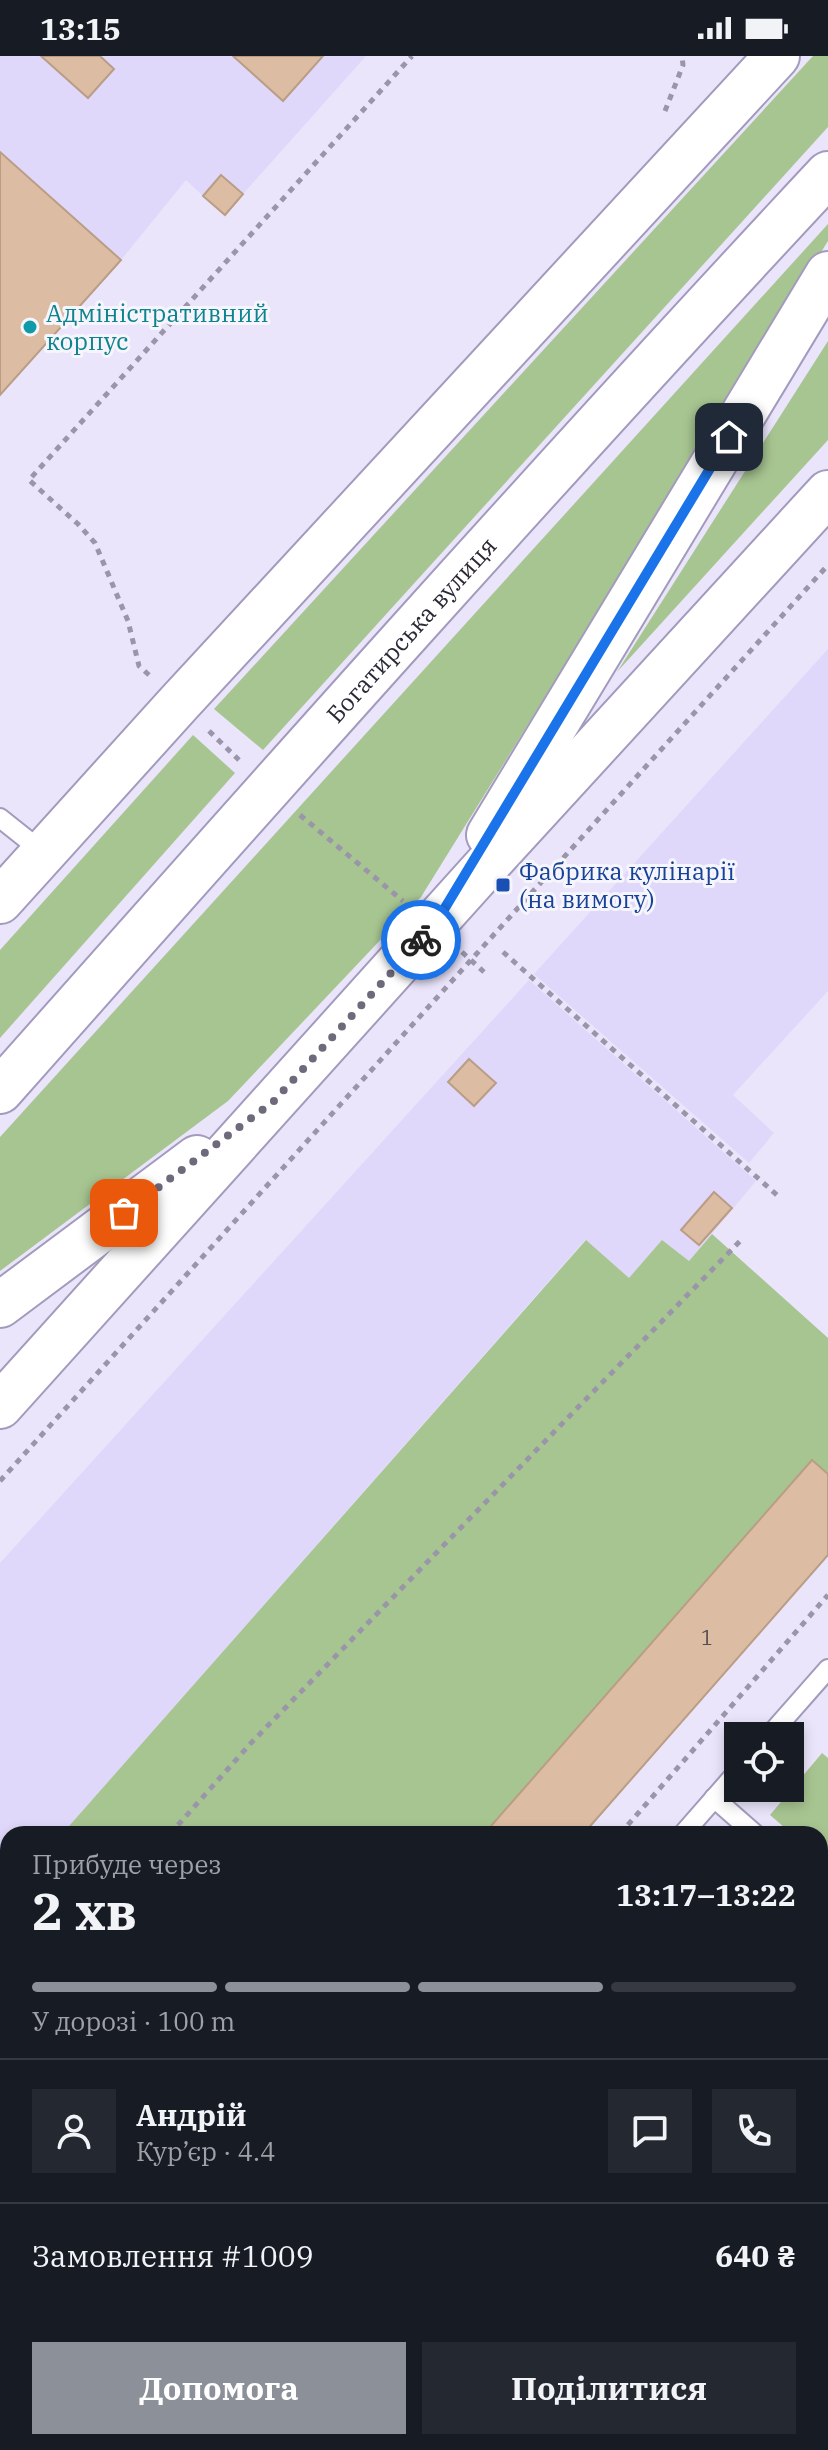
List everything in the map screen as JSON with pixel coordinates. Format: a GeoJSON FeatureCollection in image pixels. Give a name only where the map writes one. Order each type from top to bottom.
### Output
{"type":"FeatureCollection","features":[{"type":"Feature","properties":{"kind":"main road"},"geometry":{"type":"LineString","coordinates":[[0,901],[763,61]]}},
{"type":"Feature","properties":{"kind":"main road","name":"Богатирська вулиця"},"geometry":{"type":"LineString","coordinates":[[0,1091],[637,379],[828,174]]}},
{"type":"Feature","properties":{"kind":"main road"},"geometry":{"type":"LineString","coordinates":[[434,926],[828,274]]}},
{"type":"Feature","properties":{"kind":"main road"},"geometry":{"type":"LineString","coordinates":[[0,1406],[828,493]]}},
{"type":"Feature","properties":{"kind":"main road"},"geometry":{"type":"LineString","coordinates":[[0,1305],[273,1102]]}},
{"type":"Feature","properties":{"kind":"lane"},"geometry":{"type":"LineString","coordinates":[[0,818],[44,853]]}},
{"type":"Feature","properties":{"kind":"lane"},"geometry":{"type":"LineString","coordinates":[[781,1722],[828,1669]]}},
{"type":"Feature","properties":{"kind":"lane"},"geometry":{"type":"LineString","coordinates":[[690,1826],[724,1787]]}},
{"type":"Feature","properties":{"kind":"lane"},"geometry":{"type":"LineString","coordinates":[[714,1798],[746,1826]]}},
{"type":"Feature","properties":{"kind":"path"},"geometry":{"type":"LineString","coordinates":[[412,56],[29,480],[95,543],[128,621],[139,666],[268,788],[434,926],[484,972]]}},
{"type":"Feature","properties":{"kind":"path"},"geometry":{"type":"LineString","coordinates":[[0,1481],[828,565]]}},
{"type":"Feature","properties":{"kind":"path"},"geometry":{"type":"LineString","coordinates":[[503,952],[778,1196]]}},
{"type":"Feature","properties":{"kind":"path"},"geometry":{"type":"LineString","coordinates":[[177,1826],[251,1743],[743,1238]]}},
{"type":"Feature","properties":{"kind":"path"},"geometry":{"type":"LineString","coordinates":[[627,1826],[828,1595]]}},
{"type":"Feature","properties":{"kind":"shaded area"},"geometry":{"type":"Polygon","coordinates":[[[0,56],[366,56],[243,194],[221,175],[203,196],[186,180],[121,260],[0,152],[0,56]]]}},
{"type":"Feature","properties":{"kind":"shaded area"},"geometry":{"type":"Polygon","coordinates":[[[828,649],[828,991],[733,1095],[774,1133],[749,1163],[534,974],[828,649]]]}},
{"type":"Feature","properties":{"kind":"shaded area"},"geometry":{"type":"Polygon","coordinates":[[[529,980],[756,1181],[689,1261],[629,1279],[585,1240],[69,1826],[0,1826],[0,1563],[529,980]]]}},
{"type":"Feature","properties":{"kind":"green space"},"geometry":{"type":"Polygon","coordinates":[[[813,56],[828,56],[828,127],[263,750],[214,709],[813,56]]]}},
{"type":"Feature","properties":{"kind":"green space"},"geometry":{"type":"Polygon","coordinates":[[[828,224],[828,241],[421,897],[228,1101],[0,1271],[0,1137],[828,224]]]}},
{"type":"Feature","properties":{"kind":"green space"},"geometry":{"type":"Polygon","coordinates":[[[828,341],[828,440],[617,672],[828,341]]]}},
{"type":"Feature","properties":{"kind":"green space"},"geometry":{"type":"Polygon","coordinates":[[[193,735],[235,773],[0,1038],[0,950],[193,735]]]}},
{"type":"Feature","properties":{"kind":"green space"},"geometry":{"type":"Polygon","coordinates":[[[712,1234],[828,1338],[828,1474],[812,1461],[491,1826],[69,1826],[586,1240],[629,1278],[662,1240],[689,1261],[712,1234]]]}},
{"type":"Feature","properties":{"kind":"green space"},"geometry":{"type":"Polygon","coordinates":[[[822,1753],[828,1758],[828,1826],[783,1826],[770,1815],[781,1802],[804,1802],[804,1774],[822,1753]]]}},
{"type":"Feature","properties":{"kind":"building"},"geometry":{"type":"Polygon","coordinates":[[[41,56],[100,56],[114,69],[88,98],[41,56]]]}},
{"type":"Feature","properties":{"kind":"building"},"geometry":{"type":"Polygon","coordinates":[[[233,56],[323,56],[283,101],[233,56]]]}},
{"type":"Feature","properties":{"kind":"building","name":"Адміністративний корпус"},"geometry":{"type":"Polygon","coordinates":[[[0,152],[121,260],[0,395],[0,152]]]}},
{"type":"Feature","properties":{"kind":"building"},"geometry":{"type":"Polygon","coordinates":[[[221,175],[243,194],[225,215],[203,196],[221,175]]]}},
{"type":"Feature","properties":{"kind":"building"},"geometry":{"type":"Polygon","coordinates":[[[469,1059],[496,1083],[474,1106],[448,1082],[469,1059]]]}},
{"type":"Feature","properties":{"kind":"building"},"geometry":{"type":"Polygon","coordinates":[[[714,1192],[732,1208],[699,1245],[681,1230],[714,1192]]]}},
{"type":"Feature","properties":{"kind":"building"},"geometry":{"type":"Polygon","coordinates":[[[812,1460],[828,1474],[828,1555],[590,1826],[491,1826],[812,1460]]]}},
{"type":"Feature","properties":{"kind":"way so far"},"geometry":{"type":"LineString","coordinates":[[124,1213],[273,1102],[421,940]]}},
{"type":"Feature","properties":{"kind":"place","name":"Адміністративний корпус"},"geometry":{"type":"Point","coordinates":[30,327]}},
{"type":"Feature","properties":{"kind":"place","name":"Фабрика кулінарії (на вимогу)"},"geometry":{"type":"Point","coordinates":[503,885]}},
{"type":"Feature","properties":{"kind":"route"},"geometry":{"type":"LineString","coordinates":[[421,940],[434,926],[729,437]]}}]}
